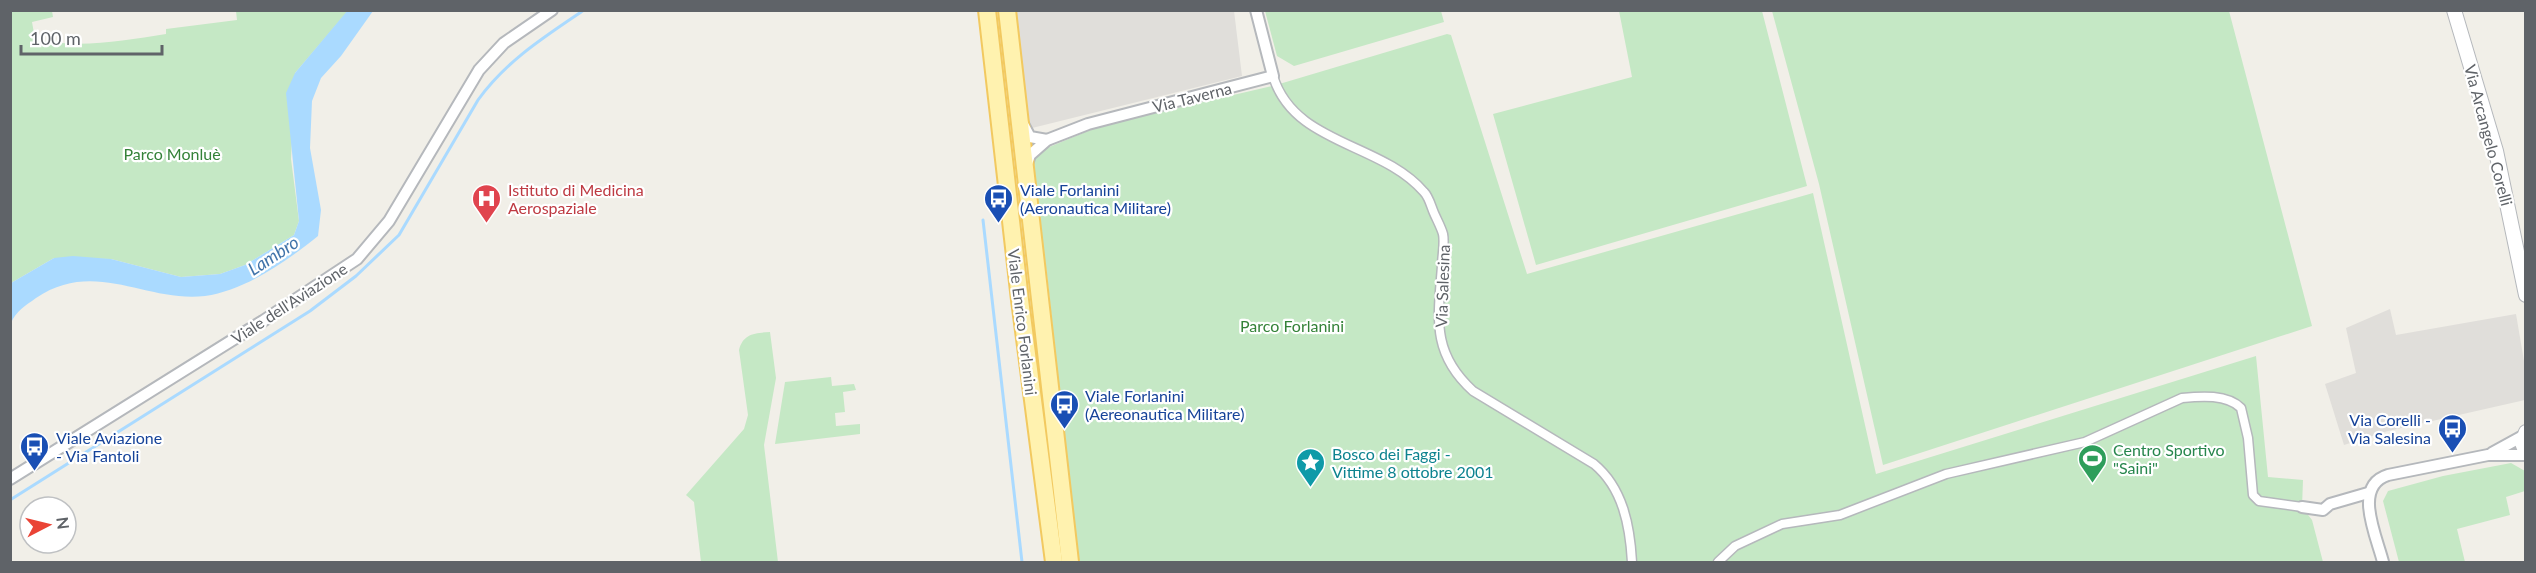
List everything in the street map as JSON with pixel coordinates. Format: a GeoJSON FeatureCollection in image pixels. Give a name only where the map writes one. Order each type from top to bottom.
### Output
{"type":"FeatureCollection","features":[{"type":"Feature","properties":{"kind":"main road","name":"Viale Enrico Forlanini"},"geometry":{"type":"LineString","coordinates":[[987,10],[1018,289],[1054,562]]}},
{"type":"Feature","properties":{"kind":"main road","name":"Viale Enrico Forlanini"},"geometry":{"type":"LineString","coordinates":[[1007,10],[1070,562]]}},
{"type":"Feature","properties":{"kind":"street","name":"Viale dell'Aviazione"},"geometry":{"type":"LineString","coordinates":[[10,479],[263,321],[357,259],[389,221],[479,70],[510,37],[552,10]]}},
{"type":"Feature","properties":{"kind":"street"},"geometry":{"type":"LineString","coordinates":[[1256,10],[1273,76]]}},
{"type":"Feature","properties":{"kind":"street","name":"Via Arcangelo Corelli"},"geometry":{"type":"LineString","coordinates":[[2454,10],[2496,151],[2526,296]]}},
{"type":"Feature","properties":{"kind":"street","name":"Via Taverna"},"geometry":{"type":"LineString","coordinates":[[1025,170],[1030,155],[1047,140],[1106,118],[1273,76]]}},
{"type":"Feature","properties":{"kind":"street","name":"Via Salesina"},"geometry":{"type":"LineString","coordinates":[[1273,76],[1282,99],[1296,114],[1313,127],[1392,165],[1426,193],[1444,236],[1438,322],[1444,355],[1460,379],[1473,391],[1594,464],[1608,478],[1624,511],[1632,562]]}},
{"type":"Feature","properties":{"kind":"street"},"geometry":{"type":"LineString","coordinates":[[1018,103],[1026,133],[1047,140]]}},
{"type":"Feature","properties":{"kind":"street"},"geometry":{"type":"LineString","coordinates":[[1718,562],[1735,546],[1782,524],[1840,514],[1946,474],[2085,442],[2182,398],[2227,399],[2241,408],[2248,438],[2253,495],[2259,501],[2323,510],[2330,504],[2368,494],[2376,481],[2388,475],[2488,455],[2526,454],[2522,445],[2524,434]]}},
{"type":"Feature","properties":{"kind":"street"},"geometry":{"type":"LineString","coordinates":[[2488,455],[2524,434]]}},
{"type":"Feature","properties":{"kind":"street"},"geometry":{"type":"LineString","coordinates":[[2368,494],[2383,562]]}},
{"type":"Feature","properties":{"kind":"shaded area"},"geometry":{"type":"Polygon","coordinates":[[[1015,11],[1234,11],[1242,76],[1028,129],[1015,11]]]}},
{"type":"Feature","properties":{"kind":"shaded area"},"geometry":{"type":"Polygon","coordinates":[[[2390,309],[2396,335],[2516,314],[2525,367],[2525,400],[2388,431],[2344,445],[2325,384],[2356,373],[2346,328],[2390,309]]]}},
{"type":"Feature","properties":{"kind":"green space","name":"Parco Monluè"},"geometry":{"type":"Polygon","coordinates":[[[11,11],[52,11],[53,17],[32,22],[35,39],[84,44],[150,37],[166,34],[166,29],[237,20],[236,11],[348,11],[295,73],[291,159],[299,221],[294,235],[245,265],[220,274],[181,277],[111,259],[54,258],[11,283],[11,11]]]}},
{"type":"Feature","properties":{"kind":"green space"},"geometry":{"type":"Polygon","coordinates":[[[1265,11],[1441,11],[1444,22],[1294,66],[1277,56],[1265,11]]]}},
{"type":"Feature","properties":{"kind":"green space"},"geometry":{"type":"Polygon","coordinates":[[[1619,11],[1762,11],[1807,186],[1536,265],[1493,114],[1632,77],[1619,11]]]}},
{"type":"Feature","properties":{"kind":"green space"},"geometry":{"type":"Polygon","coordinates":[[[1772,11],[2229,11],[2312,326],[1883,465],[1819,184],[1772,11]]]}},
{"type":"Feature","properties":{"kind":"green space","name":"Parco Forlanini"},"geometry":{"type":"Polygon","coordinates":[[[1447,34],[1451,35],[1527,274],[1813,193],[1876,474],[2256,356],[2268,477],[2303,480],[2302,507],[2312,520],[2323,562],[1078,562],[1047,275],[1032,168],[1034,158],[1042,150],[1100,126],[1276,85],[1447,34]]]}},
{"type":"Feature","properties":{"kind":"green space"},"geometry":{"type":"Polygon","coordinates":[[[770,332],[776,378],[764,445],[778,562],[701,562],[694,502],[686,495],[744,429],[748,415],[739,350],[743,341],[750,335],[770,332]]]}},
{"type":"Feature","properties":{"kind":"green space"},"geometry":{"type":"Polygon","coordinates":[[[831,377],[832,386],[854,384],[856,390],[843,392],[845,412],[835,413],[836,426],[860,424],[860,434],[775,444],[785,382],[831,377]]]}},
{"type":"Feature","properties":{"kind":"green space"},"geometry":{"type":"Polygon","coordinates":[[[2511,463],[2525,471],[2525,491],[2506,497],[2510,515],[2457,529],[2465,562],[2399,562],[2383,501],[2388,491],[2443,476],[2511,463]]]}},
{"type":"Feature","properties":{"kind":"water","name":"Lambro"},"geometry":{"type":"Polygon","coordinates":[[[348,10],[373,11],[341,56],[321,78],[312,101],[310,148],[321,210],[318,236],[265,273],[236,288],[220,293],[183,296],[100,282],[79,282],[58,287],[36,298],[18,312],[11,323],[11,283],[54,258],[73,256],[111,259],[181,277],[220,274],[245,265],[294,235],[299,221],[286,93],[295,73],[348,10]]]}},
{"type":"Feature","properties":{"kind":"waterway"},"geometry":{"type":"LineString","coordinates":[[10,500],[310,311],[356,276],[399,235],[478,100],[489,86],[513,62],[584,10]]}},
{"type":"Feature","properties":{"kind":"waterway"},"geometry":{"type":"LineString","coordinates":[[983,220],[1022,562]]}},
{"type":"Feature","properties":{"kind":"place","name":"Istituto di Medicina Aerospaziale"},"geometry":{"type":"Point","coordinates":[487,224]}},
{"type":"Feature","properties":{"kind":"place","name":"Viale Forlanini (Aeronautica Militare)"},"geometry":{"type":"Point","coordinates":[999,224]}},
{"type":"Feature","properties":{"kind":"place","name":"Viale Forlanini (Aereonautica Militare)"},"geometry":{"type":"Point","coordinates":[1064,430]}},
{"type":"Feature","properties":{"kind":"place","name":"Via Corelli - Via Salesina"},"geometry":{"type":"Point","coordinates":[2452,454]}},
{"type":"Feature","properties":{"kind":"place","name":"Viale Aviazione - Via Fantoli"},"geometry":{"type":"Point","coordinates":[35,472]}},
{"type":"Feature","properties":{"kind":"place","name":"Centro Sportivo \"Saini\""},"geometry":{"type":"Point","coordinates":[2092,484]}},
{"type":"Feature","properties":{"kind":"place","name":"Bosco dei Faggi - Vittime 8 ottobre 2001"},"geometry":{"type":"Point","coordinates":[1311,488]}}]}
